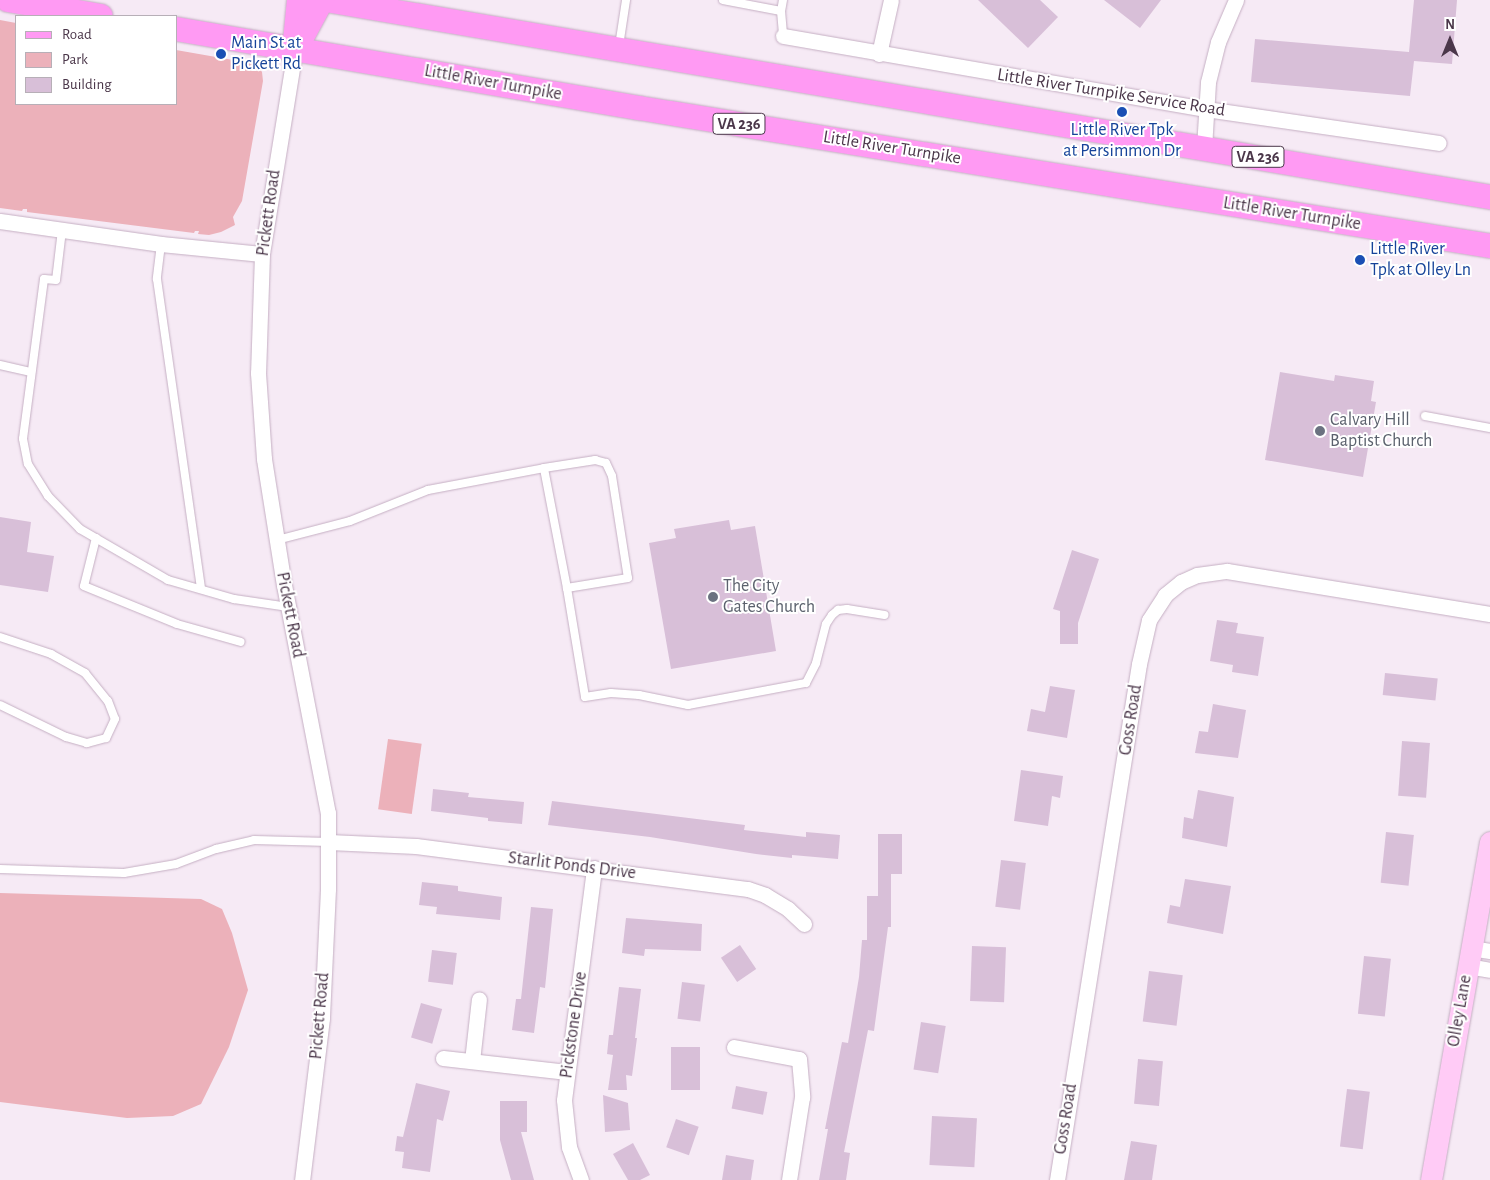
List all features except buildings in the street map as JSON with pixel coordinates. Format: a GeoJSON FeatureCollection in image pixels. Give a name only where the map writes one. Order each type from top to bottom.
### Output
{"type":"FeatureCollection","features":[{"type":"Feature","properties":{"kind":"main road"},"geometry":{"type":"LineString","coordinates":[[8,0],[95,15]]}},
{"type":"Feature","properties":{"kind":"main road","name":"Pickett Road"},"geometry":{"type":"LineString","coordinates":[[295,50],[299,0]]}},
{"type":"Feature","properties":{"kind":"main road","name":"Pickett Road"},"geometry":{"type":"LineString","coordinates":[[295,50],[324,0]]}},
{"type":"Feature","properties":{"kind":"main road","name":"VA 236"},"geometry":{"type":"LineString","coordinates":[[324,0],[1490,197]]}},
{"type":"Feature","properties":{"kind":"main road","name":"VA 236"},"geometry":{"type":"LineString","coordinates":[[178,30],[295,50]]}},
{"type":"Feature","properties":{"kind":"main road","name":"Little River Turnpike"},"geometry":{"type":"LineString","coordinates":[[295,50],[1490,246]]}},
{"type":"Feature","properties":{"kind":"main road","name":"Olley Lane"},"geometry":{"type":"LineString","coordinates":[[1431,1180],[1477,955],[1490,842]]}},
{"type":"Feature","properties":{"kind":"street"},"geometry":{"type":"LineString","coordinates":[[879,54],[891,0]]}},
{"type":"Feature","properties":{"kind":"street"},"geometry":{"type":"LineString","coordinates":[[1204,148],[1208,82],[1218,42],[1236,0]]}},
{"type":"Feature","properties":{"kind":"street","name":"Little River Turnpike Service Road"},"geometry":{"type":"LineString","coordinates":[[783,36],[1206,109],[1439,143]]}},
{"type":"Feature","properties":{"kind":"street","name":"Pickett Road"},"geometry":{"type":"LineString","coordinates":[[295,50],[262,254],[258,372],[264,459],[288,607],[328,812],[329,842],[322,1018],[302,1180]]}},
{"type":"Feature","properties":{"kind":"street"},"geometry":{"type":"LineString","coordinates":[[0,221],[160,244],[262,254]]}},
{"type":"Feature","properties":{"kind":"street","name":"Goss Road"},"geometry":{"type":"LineString","coordinates":[[1057,1180],[1140,664],[1149,620],[1164,595],[1181,582],[1197,575],[1227,571],[1490,614]]}},
{"type":"Feature","properties":{"kind":"street","name":"Starlit Ponds Drive"},"geometry":{"type":"LineString","coordinates":[[329,842],[416,846],[748,889],[765,895],[788,909],[804,924]]}},
{"type":"Feature","properties":{"kind":"street","name":"Pickstone Drive"},"geometry":{"type":"LineString","coordinates":[[581,1180],[570,1146],[564,1100],[594,868]]}},
{"type":"Feature","properties":{"kind":"street"},"geometry":{"type":"LineString","coordinates":[[1477,955],[1490,970]]}},
{"type":"Feature","properties":{"kind":"street"},"geometry":{"type":"LineString","coordinates":[[472,1061],[479,999]]}},
{"type":"Feature","properties":{"kind":"street"},"geometry":{"type":"LineString","coordinates":[[734,1047],[799,1059],[802,1097],[789,1180]]}},
{"type":"Feature","properties":{"kind":"street"},"geometry":{"type":"LineString","coordinates":[[443,1058],[567,1072]]}},
{"type":"Feature","properties":{"kind":"lane"},"geometry":{"type":"LineString","coordinates":[[618,51],[626,0]]}},
{"type":"Feature","properties":{"kind":"lane"},"geometry":{"type":"LineString","coordinates":[[723,0],[781,11]]}},
{"type":"Feature","properties":{"kind":"lane"},"geometry":{"type":"LineString","coordinates":[[783,0],[781,11],[783,36]]}},
{"type":"Feature","properties":{"kind":"lane"},"geometry":{"type":"LineString","coordinates":[[62,230],[56,280],[44,278],[23,439],[28,464],[48,496],[80,529],[168,580],[234,599],[288,607]]}},
{"type":"Feature","properties":{"kind":"lane"},"geometry":{"type":"LineString","coordinates":[[160,244],[157,279],[202,589]]}},
{"type":"Feature","properties":{"kind":"lane"},"geometry":{"type":"LineString","coordinates":[[0,366],[31,372]]}},
{"type":"Feature","properties":{"kind":"lane"},"geometry":{"type":"LineString","coordinates":[[1425,416],[1490,428]]}},
{"type":"Feature","properties":{"kind":"lane"},"geometry":{"type":"LineString","coordinates":[[277,540],[350,521],[428,490],[595,460],[606,463],[612,476],[628,578],[567,588]]}},
{"type":"Feature","properties":{"kind":"lane"},"geometry":{"type":"LineString","coordinates":[[544,468],[585,697],[611,693],[639,695],[688,705],[806,683],[816,663],[826,624],[832,614],[838,610],[848,609],[885,616]]}},
{"type":"Feature","properties":{"kind":"lane"},"geometry":{"type":"LineString","coordinates":[[96,538],[84,586],[177,624],[241,642]]}},
{"type":"Feature","properties":{"kind":"lane"},"geometry":{"type":"LineString","coordinates":[[0,637],[51,654],[84,673],[108,701],[115,718],[106,738],[87,743],[66,737],[0,705]]}},
{"type":"Feature","properties":{"kind":"lane"},"geometry":{"type":"LineString","coordinates":[[0,869],[124,873],[176,864],[216,849],[254,840],[329,842]]}},
{"type":"Feature","properties":{"kind":"green space"},"geometry":{"type":"Polygon","coordinates":[[[0,20],[15,23],[15,105],[178,105],[178,50],[256,64],[262,72],[263,81],[242,201],[233,217],[235,225],[221,232],[209,235],[198,234],[199,231],[194,233],[27,212],[27,209],[22,211],[0,208],[0,20]]]}},
{"type":"Feature","properties":{"kind":"green space"},"geometry":{"type":"Polygon","coordinates":[[[388,739],[422,744],[412,814],[378,809],[388,739]]]}},
{"type":"Feature","properties":{"kind":"green space"},"geometry":{"type":"Polygon","coordinates":[[[0,893],[201,899],[222,909],[232,933],[248,990],[229,1047],[201,1104],[173,1116],[127,1118],[0,1102],[0,893]]]}},
{"type":"Feature","properties":{"kind":"place","name":"Main St at Pickett Rd"},"geometry":{"type":"Point","coordinates":[221,54]}},
{"type":"Feature","properties":{"kind":"place","name":"Little River Tpk at Persimmon Dr"},"geometry":{"type":"Point","coordinates":[1122,112]}},
{"type":"Feature","properties":{"kind":"place","name":"Little River Tpk at Olley Ln"},"geometry":{"type":"Point","coordinates":[1360,260]}},
{"type":"Feature","properties":{"kind":"place","name":"Calvary Hill Baptist Church"},"geometry":{"type":"Point","coordinates":[1320,431]}},
{"type":"Feature","properties":{"kind":"place","name":"The City Gates Church"},"geometry":{"type":"Point","coordinates":[713,597]}}]}
